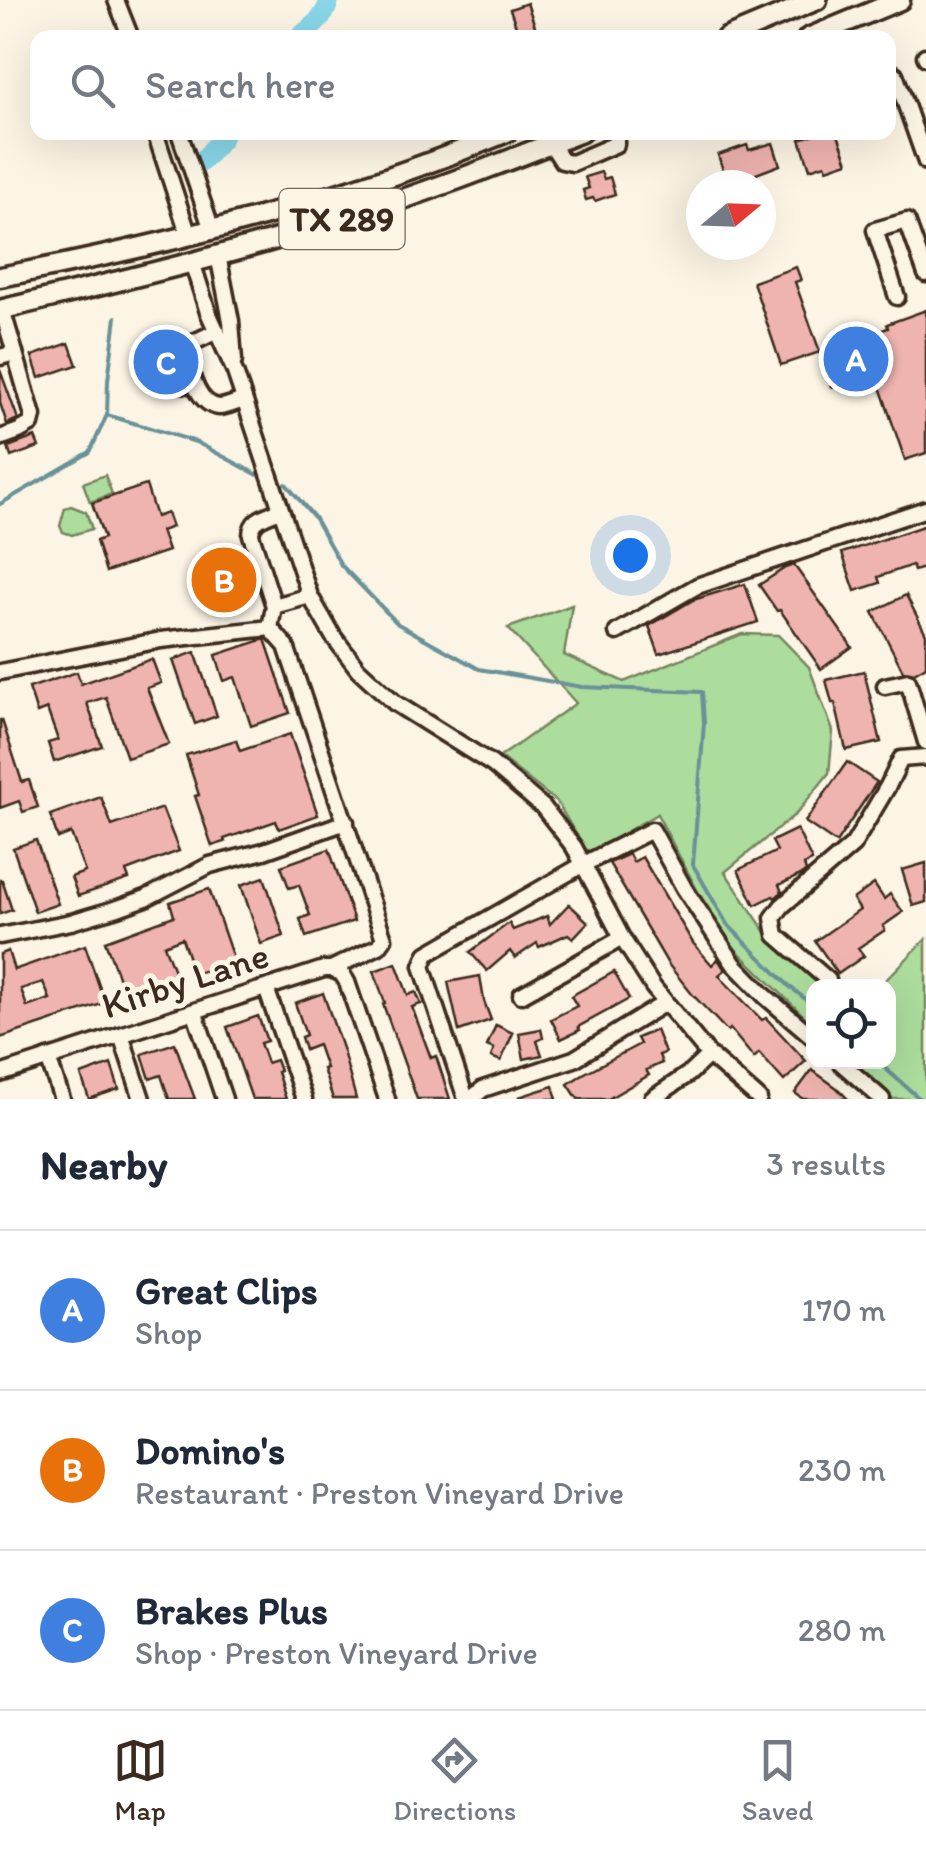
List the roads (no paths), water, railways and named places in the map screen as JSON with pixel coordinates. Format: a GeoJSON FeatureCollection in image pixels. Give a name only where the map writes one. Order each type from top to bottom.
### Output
{"type":"FeatureCollection","features":[{"type":"Feature","properties":{"kind":"main road"},"geometry":{"type":"LineString","coordinates":[[745,30],[817,0]]}},
{"type":"Feature","properties":{"kind":"main road"},"geometry":{"type":"LineString","coordinates":[[822,30],[865,6],[900,0]]}},
{"type":"Feature","properties":{"kind":"main road","name":"TX 289"},"geometry":{"type":"LineString","coordinates":[[0,277],[110,256],[212,230],[420,166],[490,140]]}},
{"type":"Feature","properties":{"kind":"main road"},"geometry":{"type":"LineString","coordinates":[[516,140],[524,155]]}},
{"type":"Feature","properties":{"kind":"main road","name":"TX 289"},"geometry":{"type":"LineString","coordinates":[[1,309],[218,256],[379,208],[524,155],[543,141]]}},
{"type":"Feature","properties":{"kind":"main road"},"geometry":{"type":"LineString","coordinates":[[212,230],[218,256]]}},
{"type":"Feature","properties":{"kind":"main road"},"geometry":{"type":"LineString","coordinates":[[188,236],[192,262]]}},
{"type":"Feature","properties":{"kind":"street"},"geometry":{"type":"LineString","coordinates":[[116,0],[127,30]]}},
{"type":"Feature","properties":{"kind":"street"},"geometry":{"type":"LineString","coordinates":[[896,80],[926,162]]}},
{"type":"Feature","properties":{"kind":"street"},"geometry":{"type":"LineString","coordinates":[[158,140],[188,236]]}},
{"type":"Feature","properties":{"kind":"street"},"geometry":{"type":"LineString","coordinates":[[182,140],[212,230]]}},
{"type":"Feature","properties":{"kind":"street"},"geometry":{"type":"LineString","coordinates":[[543,141],[562,161],[572,164],[616,144],[616,140]]}},
{"type":"Feature","properties":{"kind":"street"},"geometry":{"type":"LineString","coordinates":[[897,296],[875,230],[907,221],[926,274]]}},
{"type":"Feature","properties":{"kind":"street"},"geometry":{"type":"LineString","coordinates":[[218,256],[231,321],[235,372]]}},
{"type":"Feature","properties":{"kind":"street"},"geometry":{"type":"LineString","coordinates":[[192,262],[208,312],[235,372],[310,596],[333,636],[394,704],[492,764],[530,794],[564,832],[653,988],[709,1056],[760,1099]]}},
{"type":"Feature","properties":{"kind":"street"},"geometry":{"type":"LineString","coordinates":[[0,438],[31,424],[33,416],[7,355],[1,309]]}},
{"type":"Feature","properties":{"kind":"street"},"geometry":{"type":"LineString","coordinates":[[217,331],[190,344],[186,350],[198,389],[214,407],[244,400]]}},
{"type":"Feature","properties":{"kind":"street"},"geometry":{"type":"LineString","coordinates":[[617,632],[698,586],[926,508]]}},
{"type":"Feature","properties":{"kind":"street"},"geometry":{"type":"LineString","coordinates":[[270,628],[274,606],[251,527],[280,510]]}},
{"type":"Feature","properties":{"kind":"street"},"geometry":{"type":"LineString","coordinates":[[274,606],[310,596]]}},
{"type":"Feature","properties":{"kind":"street"},"geometry":{"type":"LineString","coordinates":[[0,672],[161,640],[270,628]]}},
{"type":"Feature","properties":{"kind":"street"},"geometry":{"type":"LineString","coordinates":[[0,936],[102,913],[146,898],[210,865],[346,822],[286,646],[270,628]]}},
{"type":"Feature","properties":{"kind":"street"},"geometry":{"type":"LineString","coordinates":[[885,686],[908,681],[926,742]]}},
{"type":"Feature","properties":{"kind":"street"},"geometry":{"type":"LineString","coordinates":[[827,979],[776,935],[774,918],[782,906],[853,845],[901,760],[926,758]]}},
{"type":"Feature","properties":{"kind":"street","name":"Kirby Lane"},"geometry":{"type":"LineString","coordinates":[[0,1074],[331,968],[380,946],[384,939],[346,822]]}},
{"type":"Feature","properties":{"kind":"street"},"geometry":{"type":"LineString","coordinates":[[665,1002],[574,1058],[484,1089],[469,1099],[422,966],[427,954],[584,864],[652,830],[734,964],[806,1031]]}},
{"type":"Feature","properties":{"kind":"street"},"geometry":{"type":"LineString","coordinates":[[521,995],[622,938]]}},
{"type":"Feature","properties":{"kind":"street"},"geometry":{"type":"LineString","coordinates":[[331,968],[347,982],[387,1099]]}},
{"type":"Feature","properties":{"kind":"street"},"geometry":{"type":"LineString","coordinates":[[266,988],[304,1099]]}},
{"type":"Feature","properties":{"kind":"street"},"geometry":{"type":"LineString","coordinates":[[195,1012],[224,1099]]}},
{"type":"Feature","properties":{"kind":"street"},"geometry":{"type":"LineString","coordinates":[[121,1036],[142,1099]]}},
{"type":"Feature","properties":{"kind":"street"},"geometry":{"type":"LineString","coordinates":[[652,1099],[709,1056]]}},
{"type":"Feature","properties":{"kind":"street"},"geometry":{"type":"LineString","coordinates":[[48,1058],[62,1099]]}},
{"type":"Feature","properties":{"kind":"street"},"geometry":{"type":"LineString","coordinates":[[848,1069],[882,1099]]}},
{"type":"Feature","properties":{"kind":"waterway"},"geometry":{"type":"LineString","coordinates":[[308,30],[321,17],[329,0]]}},
{"type":"Feature","properties":{"kind":"waterway"},"geometry":{"type":"LineString","coordinates":[[201,162],[221,140]]}},
{"type":"Feature","properties":{"kind":"waterway"},"geometry":{"type":"LineString","coordinates":[[0,504],[90,452],[107,415],[116,317]]}},
{"type":"Feature","properties":{"kind":"waterway"},"geometry":{"type":"LineString","coordinates":[[107,415],[196,442],[258,475]]}},
{"type":"Feature","properties":{"kind":"waterway"},"geometry":{"type":"LineString","coordinates":[[286,484],[314,517],[341,565],[398,624],[479,669],[582,687],[702,692],[704,723],[693,865],[727,924],[806,1000]]}},
{"type":"Feature","properties":{"kind":"waterway"},"geometry":{"type":"LineString","coordinates":[[886,1069],[920,1099]]}},
{"type":"Feature","properties":{"kind":"place","name":"Great Clips"},"geometry":{"type":"Point","coordinates":[856,359]}},
{"type":"Feature","properties":{"kind":"place","name":"Brakes Plus"},"geometry":{"type":"Point","coordinates":[166,362]}},
{"type":"Feature","properties":{"kind":"place","name":"Domino's"},"geometry":{"type":"Point","coordinates":[224,580]}}]}
